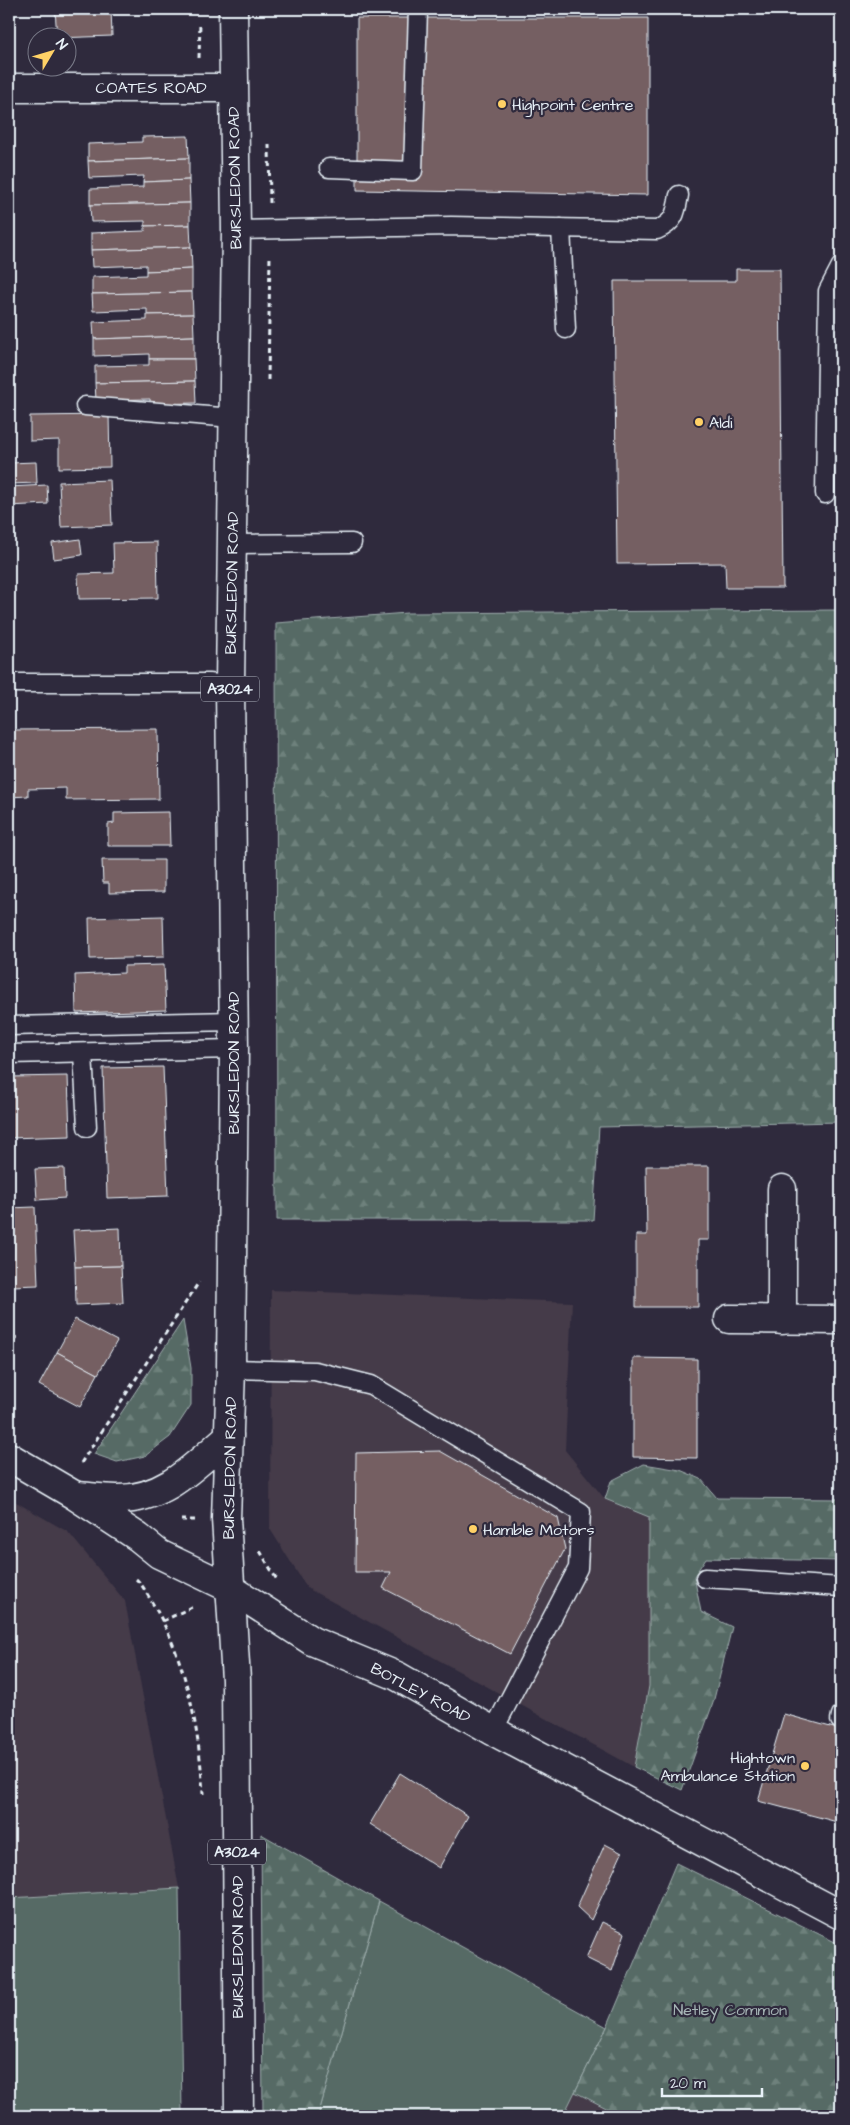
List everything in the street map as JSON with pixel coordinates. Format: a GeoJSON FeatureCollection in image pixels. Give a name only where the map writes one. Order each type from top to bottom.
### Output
{"type":"FeatureCollection","features":[{"type":"Feature","properties":{"kind":"main road","name":"BURSLEDON ROAD"},"geometry":{"type":"LineString","coordinates":[[233,9],[236,230],[230,685],[234,1049],[231,1369],[226,1520],[236,1680],[239,2116]]}},
{"type":"Feature","properties":{"kind":"main road","name":"COATES ROAD"},"geometry":{"type":"LineString","coordinates":[[9,88],[233,88]]}},
{"type":"Feature","properties":{"kind":"main road"},"geometry":{"type":"LineString","coordinates":[[782,1189],[782,1320]]}},
{"type":"Feature","properties":{"kind":"main road"},"geometry":{"type":"LineString","coordinates":[[729,1319],[841,1320]]}},
{"type":"Feature","properties":{"kind":"main road"},"geometry":{"type":"LineString","coordinates":[[74,1495],[116,1500],[146,1496],[180,1479],[229,1436]]}},
{"type":"Feature","properties":{"kind":"main road","name":"BOTLEY ROAD"},"geometry":{"type":"LineString","coordinates":[[9,1458],[74,1495],[138,1537],[160,1554],[230,1588],[312,1641],[397,1676],[493,1731],[841,1915]]}},
{"type":"Feature","properties":{"kind":"lane"},"geometry":{"type":"LineString","coordinates":[[330,168],[414,171],[418,9]]}},
{"type":"Feature","properties":{"kind":"lane"},"geometry":{"type":"LineString","coordinates":[[236,230],[451,226],[657,230],[668,225],[676,214],[679,195]]}},
{"type":"Feature","properties":{"kind":"lane"},"geometry":{"type":"LineString","coordinates":[[562,228],[566,329]]}},
{"type":"Feature","properties":{"kind":"lane"},"geometry":{"type":"LineString","coordinates":[[825,494],[828,292],[841,266]]}},
{"type":"Feature","properties":{"kind":"lane"},"geometry":{"type":"LineString","coordinates":[[85,406],[233,418]]}},
{"type":"Feature","properties":{"kind":"lane"},"geometry":{"type":"LineString","coordinates":[[232,544],[352,543]]}},
{"type":"Feature","properties":{"kind":"lane"},"geometry":{"type":"LineString","coordinates":[[9,683],[208,683],[230,685]]}},
{"type":"Feature","properties":{"kind":"lane"},"geometry":{"type":"LineString","coordinates":[[9,1026],[234,1021]]}},
{"type":"Feature","properties":{"kind":"lane"},"geometry":{"type":"LineString","coordinates":[[9,1054],[234,1049]]}},
{"type":"Feature","properties":{"kind":"lane"},"geometry":{"type":"LineString","coordinates":[[83,1053],[87,1127]]}},
{"type":"Feature","properties":{"kind":"lane"},"geometry":{"type":"LineString","coordinates":[[231,1369],[315,1371],[371,1385],[581,1512],[578,1568],[493,1731]]}},
{"type":"Feature","properties":{"kind":"lane"},"geometry":{"type":"LineString","coordinates":[[705,1578],[841,1587]]}},
{"type":"Feature","properties":{"kind":"path"},"geometry":{"type":"LineString","coordinates":[[198,60],[200,17]]}},
{"type":"Feature","properties":{"kind":"path"},"geometry":{"type":"LineString","coordinates":[[81,1463],[204,1275]]}},
{"type":"Feature","properties":{"kind":"path"},"geometry":{"type":"LineString","coordinates":[[139,1581],[163,1621],[178,1653],[186,1681],[202,1776]]}},
{"type":"Feature","properties":{"kind":"path"},"geometry":{"type":"LineString","coordinates":[[163,1621],[184,1611]]}},
{"type":"Feature","properties":{"kind":"shaded area","name":"Hamble Motors"},"geometry":{"type":"Polygon","coordinates":[[[271,1290],[572,1302],[565,1450],[605,1499],[677,1529],[634,1767],[307,1588],[270,1529],[271,1290]]]}},
{"type":"Feature","properties":{"kind":"shaded area"},"geometry":{"type":"Polygon","coordinates":[[[9,1498],[68,1532],[125,1601],[179,1888],[9,1898],[9,1498]]]}},
{"type":"Feature","properties":{"kind":"shaded area"},"geometry":{"type":"Polygon","coordinates":[[[575,2092],[622,2116],[563,2116],[575,2092]]]}},
{"type":"Feature","properties":{"kind":"green space"},"geometry":{"type":"Polygon","coordinates":[[[841,610],[841,1122],[599,1127],[593,1220],[277,1220],[276,623],[407,613],[841,610]]]}},
{"type":"Feature","properties":{"kind":"green space"},"geometry":{"type":"Polygon","coordinates":[[[183,1320],[191,1368],[191,1405],[170,1437],[145,1456],[117,1462],[94,1454],[183,1320]]]}},
{"type":"Feature","properties":{"kind":"green space"},"geometry":{"type":"Polygon","coordinates":[[[644,1464],[680,1470],[701,1479],[717,1498],[841,1499],[841,1561],[706,1558],[694,1576],[701,1612],[732,1627],[713,1703],[682,1790],[634,1767],[649,1686],[649,1517],[605,1499],[611,1481],[644,1464]]]}},
{"type":"Feature","properties":{"kind":"green space"},"geometry":{"type":"Polygon","coordinates":[[[261,1834],[379,1901],[318,2116],[263,2116],[261,1834]]]}},
{"type":"Feature","properties":{"kind":"green space","name":"Netley Common"},"geometry":{"type":"Polygon","coordinates":[[[676,1863],[841,1945],[841,2116],[622,2116],[575,2092],[607,2027],[676,1863]]]}},
{"type":"Feature","properties":{"kind":"green space"},"geometry":{"type":"Polygon","coordinates":[[[179,1888],[182,2116],[9,2116],[9,1898],[179,1888]]]}},
{"type":"Feature","properties":{"kind":"green space"},"geometry":{"type":"Polygon","coordinates":[[[379,1901],[607,2027],[563,2116],[318,2116],[379,1901]]]}},
{"type":"Feature","properties":{"kind":"building"},"geometry":{"type":"Polygon","coordinates":[[[55,9],[111,9],[112,36],[78,37],[78,28],[56,28],[55,9]]]}},
{"type":"Feature","properties":{"kind":"building","name":"Highpoint Centre"},"geometry":{"type":"Polygon","coordinates":[[[357,18],[648,18],[648,195],[357,190],[357,18]]]}},
{"type":"Feature","properties":{"kind":"building"},"geometry":{"type":"Polygon","coordinates":[[[188,136],[189,158],[88,161],[88,144],[142,142],[142,137],[188,136]]]}},
{"type":"Feature","properties":{"kind":"building"},"geometry":{"type":"Polygon","coordinates":[[[189,158],[189,180],[143,182],[144,176],[89,178],[88,161],[189,158]]]}},
{"type":"Feature","properties":{"kind":"building"},"geometry":{"type":"Polygon","coordinates":[[[189,180],[190,203],[90,205],[90,189],[143,187],[143,182],[189,180]]]}},
{"type":"Feature","properties":{"kind":"building"},"geometry":{"type":"Polygon","coordinates":[[[190,203],[190,225],[145,226],[145,221],[91,222],[90,205],[190,203]]]}},
{"type":"Feature","properties":{"kind":"building"},"geometry":{"type":"Polygon","coordinates":[[[190,225],[191,247],[91,250],[91,233],[145,231],[145,226],[190,225]]]}},
{"type":"Feature","properties":{"kind":"building"},"geometry":{"type":"Polygon","coordinates":[[[191,247],[192,269],[146,271],[146,265],[92,267],[91,250],[191,247]]]}},
{"type":"Feature","properties":{"kind":"building"},"geometry":{"type":"Polygon","coordinates":[[[192,269],[192,292],[92,294],[92,277],[146,275],[146,271],[192,269]]]}},
{"type":"Feature","properties":{"kind":"building","name":"Aldi"},"geometry":{"type":"Polygon","coordinates":[[[736,269],[780,269],[783,588],[726,588],[725,563],[617,564],[614,281],[736,281],[736,269]]]}},
{"type":"Feature","properties":{"kind":"building"},"geometry":{"type":"Polygon","coordinates":[[[192,292],[193,314],[147,315],[147,309],[93,311],[92,294],[192,292]]]}},
{"type":"Feature","properties":{"kind":"building"},"geometry":{"type":"Polygon","coordinates":[[[193,314],[194,336],[94,339],[93,322],[147,320],[147,315],[193,314]]]}},
{"type":"Feature","properties":{"kind":"building"},"geometry":{"type":"Polygon","coordinates":[[[194,336],[194,359],[149,359],[149,354],[94,356],[94,339],[194,336]]]}},
{"type":"Feature","properties":{"kind":"building"},"geometry":{"type":"Polygon","coordinates":[[[149,359],[194,359],[195,381],[95,383],[95,366],[149,365],[149,359]]]}},
{"type":"Feature","properties":{"kind":"building"},"geometry":{"type":"Polygon","coordinates":[[[195,381],[196,403],[150,404],[150,399],[96,400],[95,383],[195,381]]]}},
{"type":"Feature","properties":{"kind":"building"},"geometry":{"type":"Polygon","coordinates":[[[109,415],[110,467],[59,468],[59,440],[30,441],[30,416],[109,415]]]}},
{"type":"Feature","properties":{"kind":"building"},"geometry":{"type":"Polygon","coordinates":[[[36,462],[37,483],[9,484],[9,463],[36,462]]]}},
{"type":"Feature","properties":{"kind":"building"},"geometry":{"type":"Polygon","coordinates":[[[110,480],[112,525],[61,527],[59,482],[110,480]]]}},
{"type":"Feature","properties":{"kind":"building"},"geometry":{"type":"Polygon","coordinates":[[[47,485],[48,504],[9,506],[9,487],[47,485]]]}},
{"type":"Feature","properties":{"kind":"building"},"geometry":{"type":"Polygon","coordinates":[[[80,539],[82,555],[54,559],[52,543],[80,539]]]}},
{"type":"Feature","properties":{"kind":"building"},"geometry":{"type":"Polygon","coordinates":[[[157,542],[158,598],[79,599],[78,574],[114,573],[113,543],[157,542]]]}},
{"type":"Feature","properties":{"kind":"building"},"geometry":{"type":"Polygon","coordinates":[[[158,729],[159,799],[66,800],[66,788],[28,789],[28,796],[9,797],[9,730],[158,729]]]}},
{"type":"Feature","properties":{"kind":"building"},"geometry":{"type":"Polygon","coordinates":[[[169,812],[170,846],[108,846],[108,824],[114,823],[114,813],[169,812]]]}},
{"type":"Feature","properties":{"kind":"building"},"geometry":{"type":"Polygon","coordinates":[[[102,860],[164,860],[164,892],[109,893],[109,883],[103,883],[102,860]]]}},
{"type":"Feature","properties":{"kind":"building"},"geometry":{"type":"Polygon","coordinates":[[[163,916],[164,957],[90,959],[89,918],[163,916]]]}},
{"type":"Feature","properties":{"kind":"building"},"geometry":{"type":"Polygon","coordinates":[[[164,965],[166,1010],[76,1013],[75,975],[124,973],[124,966],[164,965]]]}},
{"type":"Feature","properties":{"kind":"building"},"geometry":{"type":"Polygon","coordinates":[[[163,1067],[168,1196],[107,1198],[103,1068],[163,1067]]]}},
{"type":"Feature","properties":{"kind":"building"},"geometry":{"type":"Polygon","coordinates":[[[68,1076],[70,1136],[9,1138],[9,1077],[68,1076]]]}},
{"type":"Feature","properties":{"kind":"building"},"geometry":{"type":"Polygon","coordinates":[[[646,1166],[709,1166],[709,1240],[698,1240],[698,1307],[636,1307],[636,1235],[647,1235],[646,1166]]]}},
{"type":"Feature","properties":{"kind":"building"},"geometry":{"type":"Polygon","coordinates":[[[64,1168],[65,1198],[37,1200],[35,1169],[64,1168]]]}},
{"type":"Feature","properties":{"kind":"building"},"geometry":{"type":"Polygon","coordinates":[[[35,1207],[38,1285],[12,1286],[9,1208],[35,1207]]]}},
{"type":"Feature","properties":{"kind":"building"},"geometry":{"type":"Polygon","coordinates":[[[120,1228],[121,1266],[75,1267],[73,1230],[120,1228]]]}},
{"type":"Feature","properties":{"kind":"building"},"geometry":{"type":"Polygon","coordinates":[[[121,1266],[123,1303],[76,1305],[75,1267],[121,1266]]]}},
{"type":"Feature","properties":{"kind":"building"},"geometry":{"type":"Polygon","coordinates":[[[75,1319],[117,1341],[98,1374],[57,1352],[75,1319]]]}},
{"type":"Feature","properties":{"kind":"building"},"geometry":{"type":"Polygon","coordinates":[[[9,1333],[17,1337],[9,1352],[9,1333]]]}},
{"type":"Feature","properties":{"kind":"building"},"geometry":{"type":"Polygon","coordinates":[[[57,1352],[98,1374],[80,1407],[39,1385],[57,1352]]]}},
{"type":"Feature","properties":{"kind":"building"},"geometry":{"type":"Polygon","coordinates":[[[633,1358],[697,1359],[697,1458],[633,1457],[633,1358]]]}},
{"type":"Feature","properties":{"kind":"building"},"geometry":{"type":"Polygon","coordinates":[[[440,1451],[558,1518],[565,1549],[510,1654],[383,1588],[391,1572],[355,1572],[356,1453],[440,1451]]]}},
{"type":"Feature","properties":{"kind":"building","name":"Hightown Ambulance Station"},"geometry":{"type":"Polygon","coordinates":[[[784,1714],[841,1730],[841,1823],[758,1801],[784,1714]]]}},
{"type":"Feature","properties":{"kind":"building"},"geometry":{"type":"Polygon","coordinates":[[[400,1773],[468,1816],[439,1868],[370,1824],[400,1773]]]}},
{"type":"Feature","properties":{"kind":"building"},"geometry":{"type":"Polygon","coordinates":[[[605,1844],[622,1853],[591,1920],[577,1907],[605,1844]]]}},
{"type":"Feature","properties":{"kind":"building"},"geometry":{"type":"Polygon","coordinates":[[[602,1922],[625,1933],[612,1971],[586,1958],[602,1922]]]}},
{"type":"Feature","properties":{"kind":"place","name":"Highpoint Centre"},"geometry":{"type":"Point","coordinates":[502,104]}},
{"type":"Feature","properties":{"kind":"place","name":"Aldi"},"geometry":{"type":"Point","coordinates":[699,422]}},
{"type":"Feature","properties":{"kind":"place","name":"Hamble Motors"},"geometry":{"type":"Point","coordinates":[473,1529]}},
{"type":"Feature","properties":{"kind":"place","name":"Hightown Ambulance Station"},"geometry":{"type":"Point","coordinates":[805,1766]}}]}
